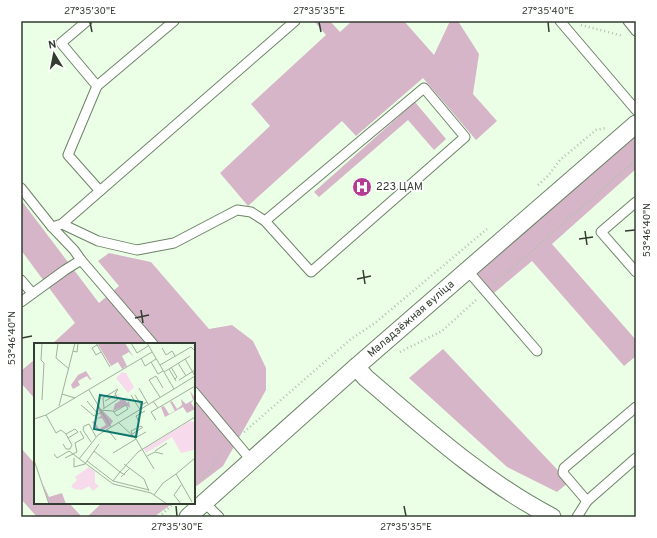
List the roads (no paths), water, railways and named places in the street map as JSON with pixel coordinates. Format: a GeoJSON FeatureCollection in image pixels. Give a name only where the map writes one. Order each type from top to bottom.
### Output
{"type":"FeatureCollection","features":[{"type":"Feature","properties":{"kind":"street","name":"Маладзёжная вуліца"},"geometry":{"type":"LineString","coordinates":[[188,517],[356,366],[468,271],[636,124]]}},
{"type":"Feature","properties":{"kind":"street"},"geometry":{"type":"LineString","coordinates":[[356,366],[366,378],[448,448],[526,504],[552,517]]}},
{"type":"Feature","properties":{"kind":"lane"},"geometry":{"type":"LineString","coordinates":[[87,21],[61,43],[97,86]]}},
{"type":"Feature","properties":{"kind":"lane"},"geometry":{"type":"LineString","coordinates":[[100,191],[68,155],[97,86],[174,21]]}},
{"type":"Feature","properties":{"kind":"lane"},"geometry":{"type":"LineString","coordinates":[[52,227],[62,224],[295,21]]}},
{"type":"Feature","properties":{"kind":"lane"},"geometry":{"type":"LineString","coordinates":[[560,21],[636,110]]}},
{"type":"Feature","properties":{"kind":"lane"},"geometry":{"type":"LineString","coordinates":[[628,21],[636,30]]}},
{"type":"Feature","properties":{"kind":"lane"},"geometry":{"type":"LineString","coordinates":[[62,224],[98,241],[137,250],[174,243],[237,210],[251,212],[265,221],[311,272],[465,137],[424,88],[265,221]]}},
{"type":"Feature","properties":{"kind":"lane"},"geometry":{"type":"LineString","coordinates":[[21,188],[52,227],[74,250],[152,343]]}},
{"type":"Feature","properties":{"kind":"lane"},"geometry":{"type":"LineString","coordinates":[[636,202],[601,232],[636,272]]}},
{"type":"Feature","properties":{"kind":"lane"},"geometry":{"type":"LineString","coordinates":[[21,302],[81,260]]}},
{"type":"Feature","properties":{"kind":"lane"},"geometry":{"type":"LineString","coordinates":[[468,271],[536,351]]}},
{"type":"Feature","properties":{"kind":"lane"},"geometry":{"type":"LineString","coordinates":[[21,280],[32,293]]}},
{"type":"Feature","properties":{"kind":"lane"},"geometry":{"type":"LineString","coordinates":[[195,393],[251,460]]}},
{"type":"Feature","properties":{"kind":"lane"},"geometry":{"type":"LineString","coordinates":[[587,501],[563,473],[564,468],[636,407]]}},
{"type":"Feature","properties":{"kind":"lane"},"geometry":{"type":"LineString","coordinates":[[576,517],[587,501],[636,458]]}},
{"type":"Feature","properties":{"kind":"lane"},"geometry":{"type":"LineString","coordinates":[[204,502],[219,517]]}},
{"type":"Feature","properties":{"kind":"place","name":"223 ЦAM"},"geometry":{"type":"Point","coordinates":[362,187]}}]}
